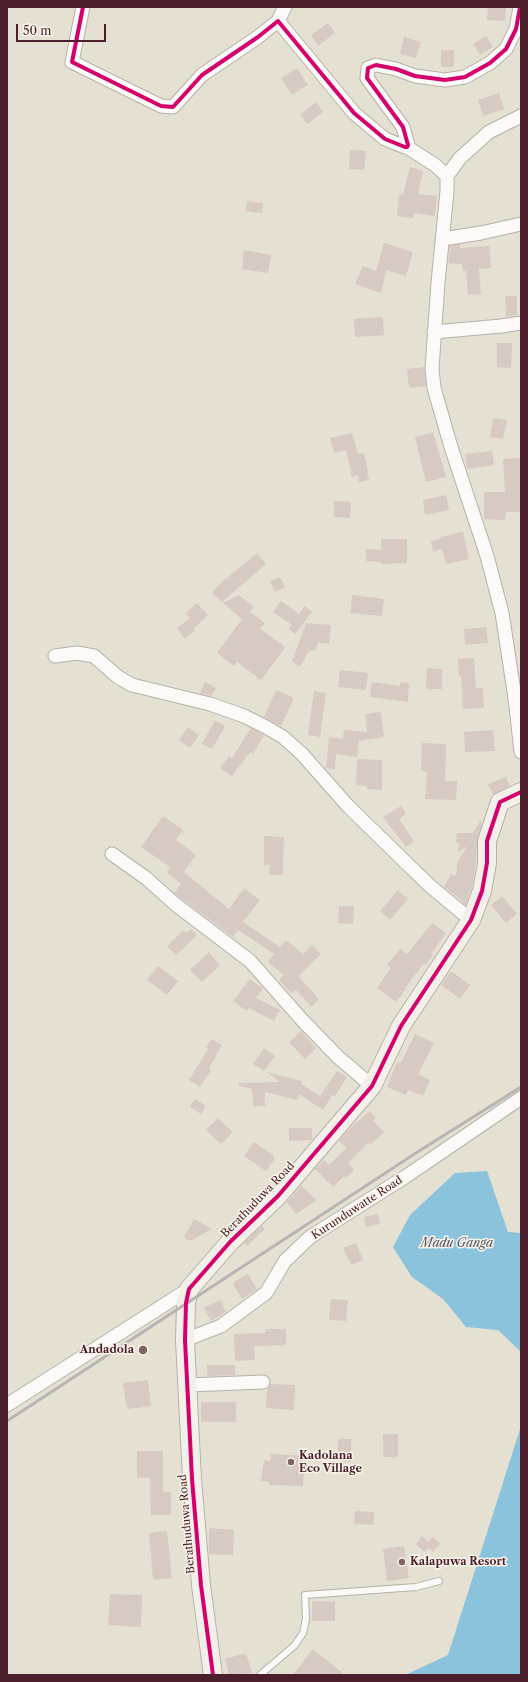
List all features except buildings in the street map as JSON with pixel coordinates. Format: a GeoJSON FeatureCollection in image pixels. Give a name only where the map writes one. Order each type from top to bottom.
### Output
{"type":"FeatureCollection","features":[{"type":"Feature","properties":{"kind":"street"},"geometry":{"type":"LineString","coordinates":[[83,7],[72,62],[161,106],[173,107],[202,75],[258,37],[278,21],[286,7]]}},
{"type":"Feature","properties":{"kind":"street"},"geometry":{"type":"LineString","coordinates":[[407,147],[403,127],[367,78],[368,68],[376,64],[415,76],[445,80],[465,77],[490,62],[506,49],[516,29],[520,7]]}},
{"type":"Feature","properties":{"kind":"street"},"geometry":{"type":"LineString","coordinates":[[278,21],[354,113],[385,139],[407,147],[447,176]]}},
{"type":"Feature","properties":{"kind":"street"},"geometry":{"type":"LineString","coordinates":[[521,116],[489,132],[460,158],[447,176],[432,369],[434,388],[451,447],[487,556],[502,613],[515,698],[521,752]]}},
{"type":"Feature","properties":{"kind":"street"},"geometry":{"type":"LineString","coordinates":[[443,239],[481,233],[521,224]]}},
{"type":"Feature","properties":{"kind":"street"},"geometry":{"type":"LineString","coordinates":[[434,332],[521,323]]}},
{"type":"Feature","properties":{"kind":"street"},"geometry":{"type":"LineString","coordinates":[[55,656],[77,653],[94,656],[118,677],[132,685],[210,704],[244,716],[283,737],[302,754],[348,806],[396,853],[430,886],[471,920]]}},
{"type":"Feature","properties":{"kind":"street","name":"Berathuduwa Road"},"geometry":{"type":"LineString","coordinates":[[213,1675],[200,1578],[192,1479],[185,1340],[186,1303],[189,1289],[230,1242],[278,1196],[372,1086],[401,1026],[471,920],[482,891],[487,863],[487,841],[500,802],[521,792]]}},
{"type":"Feature","properties":{"kind":"street"},"geometry":{"type":"LineString","coordinates":[[112,854],[146,878],[175,904],[250,961],[303,1021],[338,1057],[372,1086]]}},
{"type":"Feature","properties":{"kind":"street","name":"Kurunduwatte Road"},"geometry":{"type":"LineString","coordinates":[[185,1340],[221,1326],[266,1293],[285,1261],[310,1237],[405,1177],[521,1098]]}},
{"type":"Feature","properties":{"kind":"street"},"geometry":{"type":"LineString","coordinates":[[7,1405],[189,1289]]}},
{"type":"Feature","properties":{"kind":"street"},"geometry":{"type":"LineString","coordinates":[[188,1385],[263,1382]]}},
{"type":"Feature","properties":{"kind":"lane"},"geometry":{"type":"LineString","coordinates":[[260,1675],[294,1646],[303,1633],[306,1619],[305,1595],[416,1587],[439,1581]]}},
{"type":"Feature","properties":{"kind":"water","name":"Madu Ganga"},"geometry":{"type":"Polygon","coordinates":[[[487,1171],[508,1232],[521,1233],[521,1352],[498,1330],[466,1327],[443,1299],[412,1277],[393,1247],[410,1215],[455,1173],[487,1171]]]}},
{"type":"Feature","properties":{"kind":"water"},"geometry":{"type":"Polygon","coordinates":[[[521,1426],[521,1675],[405,1675],[448,1655],[521,1426]]]}},
{"type":"Feature","properties":{"kind":"railway"},"geometry":{"type":"LineString","coordinates":[[7,1421],[419,1151],[521,1087]]}},
{"type":"Feature","properties":{"kind":"cycle path"},"geometry":{"type":"LineString","coordinates":[[83,7],[72,62],[161,106],[173,107],[202,75],[258,37],[278,21],[354,113],[385,139],[405,147],[408,145],[403,127],[367,78],[368,68],[376,65],[396,69],[415,76],[445,80],[465,77],[490,63],[506,49],[516,29],[520,7]]}},
{"type":"Feature","properties":{"kind":"cycle path"},"geometry":{"type":"LineString","coordinates":[[213,1675],[201,1585],[192,1479],[185,1340],[186,1303],[189,1289],[230,1242],[278,1196],[372,1086],[401,1026],[471,920],[482,891],[487,863],[487,841],[500,802],[521,792]]}},
{"type":"Feature","properties":{"kind":"place","name":"Andadola"},"geometry":{"type":"Point","coordinates":[143,1350]}},
{"type":"Feature","properties":{"kind":"place","name":"Kadolana Eco Village"},"geometry":{"type":"Point","coordinates":[291,1462]}},
{"type":"Feature","properties":{"kind":"place","name":"Kalapuwa Resort"},"geometry":{"type":"Point","coordinates":[402,1562]}}]}
